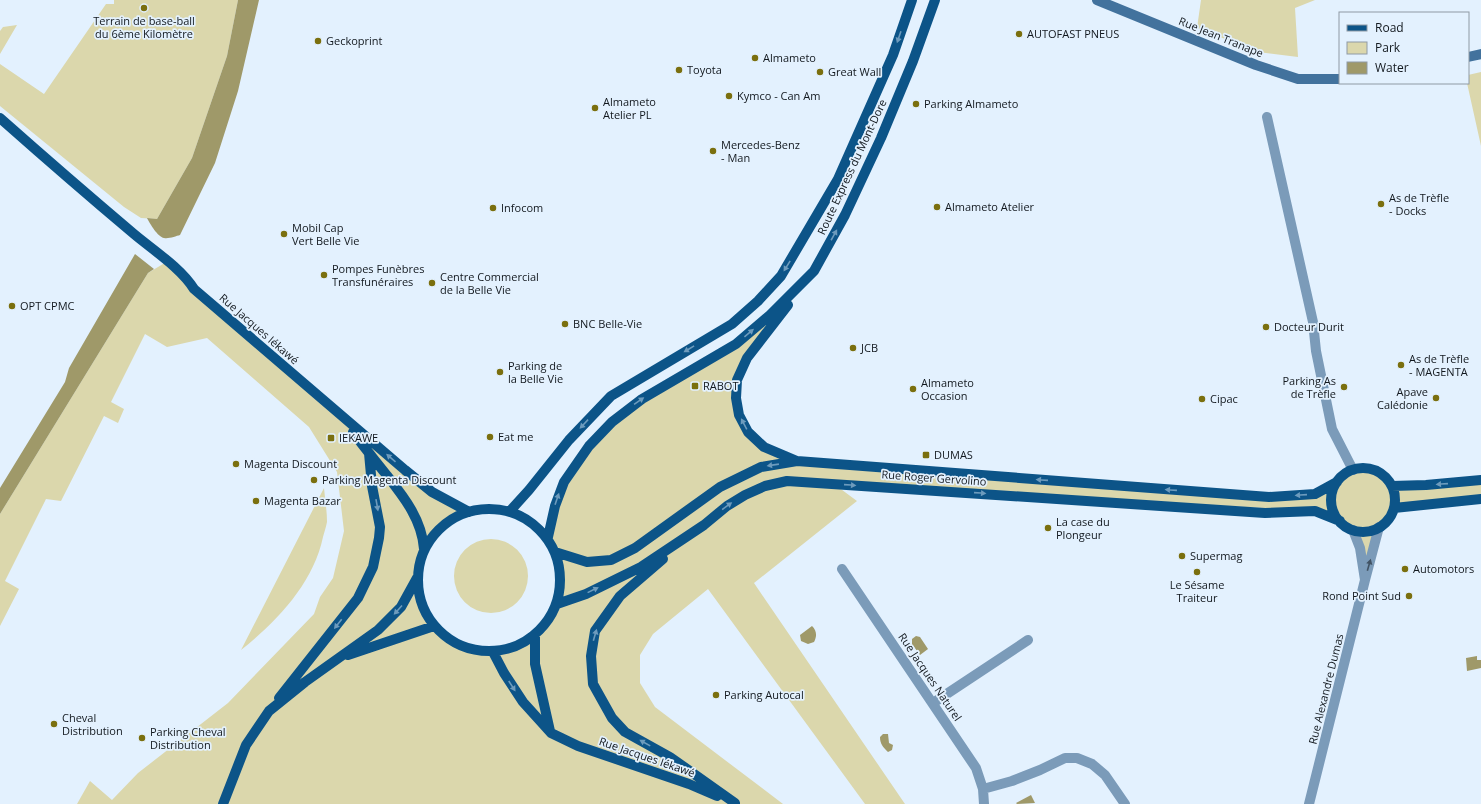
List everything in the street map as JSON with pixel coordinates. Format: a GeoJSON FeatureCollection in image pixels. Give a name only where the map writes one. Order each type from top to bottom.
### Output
{"type":"FeatureCollection","features":[{"type":"Feature","properties":{"kind":"main road","name":"Route Express du Mont-Dore"},"geometry":{"type":"LineString","coordinates":[[510,511],[569,440],[611,396],[732,324],[758,302],[781,276],[838,179],[893,55],[912,0]]}},
{"type":"Feature","properties":{"kind":"main road","name":"Route Express du Mont-Dore"},"geometry":{"type":"LineString","coordinates":[[548,537],[555,506],[564,482],[589,446],[612,422],[642,399],[736,344],[770,315],[814,271],[845,215],[881,138],[913,61],[935,0]]}},
{"type":"Feature","properties":{"kind":"main road","name":"Rue Jean Tranape"},"geometry":{"type":"LineString","coordinates":[[1097,0],[1256,65],[1298,79],[1339,79]]}},
{"type":"Feature","properties":{"kind":"main road"},"geometry":{"type":"LineString","coordinates":[[1469,57],[1481,54]]}},
{"type":"Feature","properties":{"kind":"main road","name":"Rue Jacques Iékawé"},"geometry":{"type":"LineString","coordinates":[[0,118],[168,262],[190,282],[194,289],[338,413]]}},
{"type":"Feature","properties":{"kind":"main road"},"geometry":{"type":"LineString","coordinates":[[797,461],[764,447],[748,432],[739,415],[736,398],[737,380],[747,358],[814,271]]}},
{"type":"Feature","properties":{"kind":"main road"},"geometry":{"type":"LineString","coordinates":[[338,413],[432,492],[469,512]]}},
{"type":"Feature","properties":{"kind":"main road"},"geometry":{"type":"LineString","coordinates":[[338,413],[405,499],[415,515],[423,537],[424,550]]}},
{"type":"Feature","properties":{"kind":"main road"},"geometry":{"type":"LineString","coordinates":[[223,804],[246,745],[302,667],[328,638],[358,598],[373,567],[380,527],[372,486],[369,453]]}},
{"type":"Feature","properties":{"kind":"main road","name":"Rue Roger Gervolino"},"geometry":{"type":"LineString","coordinates":[[555,552],[587,562],[611,560],[635,548],[720,487],[761,467],[797,461],[1269,497],[1315,494],[1337,482]]}},
{"type":"Feature","properties":{"kind":"main road"},"geometry":{"type":"LineString","coordinates":[[1362,468],[1379,472],[1392,486],[1395,501],[1391,516],[1379,527],[1371,531],[1362,532],[1353,530],[1340,522],[1334,512],[1332,502],[1333,491],[1337,482],[1344,474],[1353,470],[1362,468]]}},
{"type":"Feature","properties":{"kind":"main road","name":"Rue Roger Gervolino"},"geometry":{"type":"LineString","coordinates":[[557,604],[586,594],[641,567],[744,495],[766,486],[787,480],[1265,512],[1315,511],[1340,522]]}},
{"type":"Feature","properties":{"kind":"main road"},"geometry":{"type":"LineString","coordinates":[[1392,486],[1426,486],[1481,480]]}},
{"type":"Feature","properties":{"kind":"main road"},"geometry":{"type":"LineString","coordinates":[[1394,508],[1481,499]]}},
{"type":"Feature","properties":{"kind":"main road"},"geometry":{"type":"LineString","coordinates":[[487,509],[510,511],[533,523],[548,537],[555,552],[561,578],[557,604],[546,623],[536,635],[514,647],[493,652],[461,646],[444,637],[425,613],[418,589],[418,568],[424,550],[430,538],[448,520],[461,513],[487,509]]}},
{"type":"Feature","properties":{"kind":"main road"},"geometry":{"type":"LineString","coordinates":[[704,524],[620,596],[595,632],[591,656],[593,684],[612,718],[625,732],[670,757],[736,804]]}},
{"type":"Feature","properties":{"kind":"main road"},"geometry":{"type":"LineString","coordinates":[[269,711],[305,682],[378,630],[401,607],[418,577]]}},
{"type":"Feature","properties":{"kind":"main road"},"geometry":{"type":"LineString","coordinates":[[339,658],[434,626]]}},
{"type":"Feature","properties":{"kind":"main road"},"geometry":{"type":"LineString","coordinates":[[536,635],[535,664],[551,733]]}},
{"type":"Feature","properties":{"kind":"main road","name":"Rue Jacques Iékawé"},"geometry":{"type":"LineString","coordinates":[[493,652],[504,673],[523,702],[551,733],[578,746],[689,784],[736,804]]}},
{"type":"Feature","properties":{"kind":"street"},"geometry":{"type":"LineString","coordinates":[[1266,117],[1313,322],[1316,351],[1332,429],[1353,470]]}},
{"type":"Feature","properties":{"kind":"street","name":"Rue Alexandre Dumas"},"geometry":{"type":"LineString","coordinates":[[1310,803],[1379,527]]}},
{"type":"Feature","properties":{"kind":"street","name":"Rue Alexandre Dumas"},"geometry":{"type":"LineString","coordinates":[[1353,530],[1360,548],[1365,580]]}},
{"type":"Feature","properties":{"kind":"street","name":"Rue Jacques Naturel"},"geometry":{"type":"LineString","coordinates":[[842,569],[976,768],[983,789],[984,804]]}},
{"type":"Feature","properties":{"kind":"street"},"geometry":{"type":"LineString","coordinates":[[933,704],[1028,640]]}},
{"type":"Feature","properties":{"kind":"street"},"geometry":{"type":"LineString","coordinates":[[983,789],[1026,776],[1065,758],[1077,758],[1092,764],[1105,775],[1125,804]]}},
{"type":"Feature","properties":{"kind":"green space"},"geometry":{"type":"Polygon","coordinates":[[[114,0],[238,0],[227,56],[192,158],[157,219],[141,218],[124,207],[0,106],[0,64],[44,94],[106,4],[114,4],[114,0]]]}},
{"type":"Feature","properties":{"kind":"green space"},"geometry":{"type":"Polygon","coordinates":[[[1201,0],[1315,0],[1295,8],[1298,57],[1258,52],[1197,28],[1201,0]]]}},
{"type":"Feature","properties":{"kind":"green space"},"geometry":{"type":"Polygon","coordinates":[[[17,25],[0,54],[0,31],[3,27],[17,25]]]}},
{"type":"Feature","properties":{"kind":"green space"},"geometry":{"type":"Polygon","coordinates":[[[1481,72],[1481,146],[1467,84],[1469,84],[1469,75],[1481,72]]]}},
{"type":"Feature","properties":{"kind":"green space"},"geometry":{"type":"Polygon","coordinates":[[[168,261],[461,513],[448,520],[430,538],[418,568],[418,589],[425,613],[444,637],[461,646],[493,652],[515,647],[535,635],[546,623],[557,604],[561,578],[555,552],[548,537],[564,482],[612,422],[736,344],[814,271],[747,358],[736,398],[748,432],[797,461],[1269,497],[1316,493],[1335,483],[1350,471],[1363,468],[1376,472],[1387,480],[1392,486],[1481,480],[1481,499],[1394,508],[1391,516],[1379,527],[1365,580],[1353,530],[1340,521],[1315,511],[834,484],[857,501],[754,583],[905,804],[865,804],[708,589],[653,634],[640,655],[640,683],[655,707],[783,804],[77,804],[90,781],[112,800],[138,773],[228,703],[314,614],[320,597],[333,578],[344,531],[337,472],[309,427],[207,338],[167,347],[145,334],[111,402],[124,409],[118,423],[104,416],[61,501],[46,499],[5,581],[19,589],[0,626],[0,514],[148,273],[168,261]]]}},
{"type":"Feature","properties":{"kind":"green space"},"geometry":{"type":"Polygon","coordinates":[[[324,488],[327,522],[318,554],[311,570],[302,586],[280,614],[268,627],[241,650],[324,488]]]}},
{"type":"Feature","properties":{"kind":"green space"},"geometry":{"type":"Polygon","coordinates":[[[484,539],[498,539],[512,545],[522,555],[528,569],[526,590],[522,597],[512,607],[498,613],[484,613],[470,607],[460,597],[454,583],[454,569],[460,555],[470,545],[484,539]]]}},
{"type":"Feature","properties":{"kind":"water"},"geometry":{"type":"Polygon","coordinates":[[[238,0],[259,0],[238,91],[215,163],[180,235],[164,238],[157,233],[147,218],[157,219],[192,158],[227,56],[238,0]]]}},
{"type":"Feature","properties":{"kind":"water"},"geometry":{"type":"Polygon","coordinates":[[[135,254],[154,269],[148,273],[0,514],[0,488],[65,382],[69,368],[135,254]]]}},
{"type":"Feature","properties":{"kind":"water"},"geometry":{"type":"Polygon","coordinates":[[[812,626],[816,634],[814,642],[808,644],[801,641],[800,635],[812,626]]]}},
{"type":"Feature","properties":{"kind":"water"},"geometry":{"type":"Polygon","coordinates":[[[916,636],[920,637],[928,649],[920,655],[912,644],[912,639],[916,636]]]}},
{"type":"Feature","properties":{"kind":"water"},"geometry":{"type":"Polygon","coordinates":[[[1477,656],[1477,660],[1481,660],[1481,668],[1467,671],[1466,658],[1477,656]]]}},
{"type":"Feature","properties":{"kind":"water"},"geometry":{"type":"Polygon","coordinates":[[[883,734],[888,734],[889,743],[893,745],[892,750],[888,752],[883,747],[881,742],[880,737],[883,734]]]}},
{"type":"Feature","properties":{"kind":"water"},"geometry":{"type":"Polygon","coordinates":[[[1031,795],[1035,803],[1016,803],[1031,795]]]}},
{"type":"Feature","properties":{"kind":"place","name":"Terrain de base-ball du 6ème Kilomètre"},"geometry":{"type":"Point","coordinates":[144,8]}},
{"type":"Feature","properties":{"kind":"place","name":"AUTOFAST PNEUS"},"geometry":{"type":"Point","coordinates":[1019,34]}},
{"type":"Feature","properties":{"kind":"place","name":"Geckoprint"},"geometry":{"type":"Point","coordinates":[318,41]}},
{"type":"Feature","properties":{"kind":"place","name":"Almameto"},"geometry":{"type":"Point","coordinates":[755,58]}},
{"type":"Feature","properties":{"kind":"place","name":"Toyota"},"geometry":{"type":"Point","coordinates":[679,70]}},
{"type":"Feature","properties":{"kind":"place","name":"Great Wall"},"geometry":{"type":"Point","coordinates":[820,72]}},
{"type":"Feature","properties":{"kind":"place","name":"Kymco - Can Am"},"geometry":{"type":"Point","coordinates":[729,96]}},
{"type":"Feature","properties":{"kind":"place","name":"Parking Almameto"},"geometry":{"type":"Point","coordinates":[916,104]}},
{"type":"Feature","properties":{"kind":"place","name":"Almameto Atelier PL"},"geometry":{"type":"Point","coordinates":[595,108]}},
{"type":"Feature","properties":{"kind":"place","name":"Mercedes-Benz - Man"},"geometry":{"type":"Point","coordinates":[713,151]}},
{"type":"Feature","properties":{"kind":"place","name":"As de Trèfle - Docks"},"geometry":{"type":"Point","coordinates":[1381,204]}},
{"type":"Feature","properties":{"kind":"place","name":"Almameto Atelier"},"geometry":{"type":"Point","coordinates":[937,207]}},
{"type":"Feature","properties":{"kind":"place","name":"Infocom"},"geometry":{"type":"Point","coordinates":[493,208]}},
{"type":"Feature","properties":{"kind":"place","name":"Mobil Cap Vert Belle Vie"},"geometry":{"type":"Point","coordinates":[284,234]}},
{"type":"Feature","properties":{"kind":"place","name":"Pompes Funèbres Transfunéraires"},"geometry":{"type":"Point","coordinates":[324,275]}},
{"type":"Feature","properties":{"kind":"place","name":"Centre Commercial de la Belle Vie"},"geometry":{"type":"Point","coordinates":[432,283]}},
{"type":"Feature","properties":{"kind":"place","name":"OPT CPMC"},"geometry":{"type":"Point","coordinates":[12,306]}},
{"type":"Feature","properties":{"kind":"place","name":"BNC Belle-Vie"},"geometry":{"type":"Point","coordinates":[565,324]}},
{"type":"Feature","properties":{"kind":"place","name":"Docteur Durit"},"geometry":{"type":"Point","coordinates":[1266,327]}},
{"type":"Feature","properties":{"kind":"place","name":"JCB"},"geometry":{"type":"Point","coordinates":[853,348]}},
{"type":"Feature","properties":{"kind":"place","name":"As de Trèfle - MAGENTA"},"geometry":{"type":"Point","coordinates":[1401,365]}},
{"type":"Feature","properties":{"kind":"place","name":"Parking de la Belle Vie"},"geometry":{"type":"Point","coordinates":[500,372]}},
{"type":"Feature","properties":{"kind":"place","name":"RABOT"},"geometry":{"type":"Point","coordinates":[695,386]}},
{"type":"Feature","properties":{"kind":"place","name":"Parking As de Trèfle"},"geometry":{"type":"Point","coordinates":[1344,387]}},
{"type":"Feature","properties":{"kind":"place","name":"Almameto Occasion"},"geometry":{"type":"Point","coordinates":[913,389]}},
{"type":"Feature","properties":{"kind":"place","name":"Apave Calédonie"},"geometry":{"type":"Point","coordinates":[1436,398]}},
{"type":"Feature","properties":{"kind":"place","name":"Cipac"},"geometry":{"type":"Point","coordinates":[1202,399]}},
{"type":"Feature","properties":{"kind":"place","name":"Eat me"},"geometry":{"type":"Point","coordinates":[490,437]}},
{"type":"Feature","properties":{"kind":"place","name":"IEKAWE"},"geometry":{"type":"Point","coordinates":[331,438]}},
{"type":"Feature","properties":{"kind":"place","name":"DUMAS"},"geometry":{"type":"Point","coordinates":[926,455]}},
{"type":"Feature","properties":{"kind":"place","name":"Magenta Discount"},"geometry":{"type":"Point","coordinates":[236,464]}},
{"type":"Feature","properties":{"kind":"place","name":"Parking Magenta Discount"},"geometry":{"type":"Point","coordinates":[314,480]}},
{"type":"Feature","properties":{"kind":"place","name":"Magenta Bazar"},"geometry":{"type":"Point","coordinates":[256,501]}},
{"type":"Feature","properties":{"kind":"place","name":"La case du Plongeur"},"geometry":{"type":"Point","coordinates":[1048,528]}},
{"type":"Feature","properties":{"kind":"place","name":"Supermag"},"geometry":{"type":"Point","coordinates":[1182,556]}},
{"type":"Feature","properties":{"kind":"place","name":"Automotors"},"geometry":{"type":"Point","coordinates":[1405,569]}},
{"type":"Feature","properties":{"kind":"place","name":"Le Sésame Traiteur"},"geometry":{"type":"Point","coordinates":[1197,572]}},
{"type":"Feature","properties":{"kind":"place","name":"Rond Point Sud"},"geometry":{"type":"Point","coordinates":[1409,596]}},
{"type":"Feature","properties":{"kind":"place","name":"Parking Autocal"},"geometry":{"type":"Point","coordinates":[716,695]}},
{"type":"Feature","properties":{"kind":"place","name":"Cheval Distribution"},"geometry":{"type":"Point","coordinates":[54,724]}},
{"type":"Feature","properties":{"kind":"place","name":"Parking Cheval Distribution"},"geometry":{"type":"Point","coordinates":[142,738]}}]}
